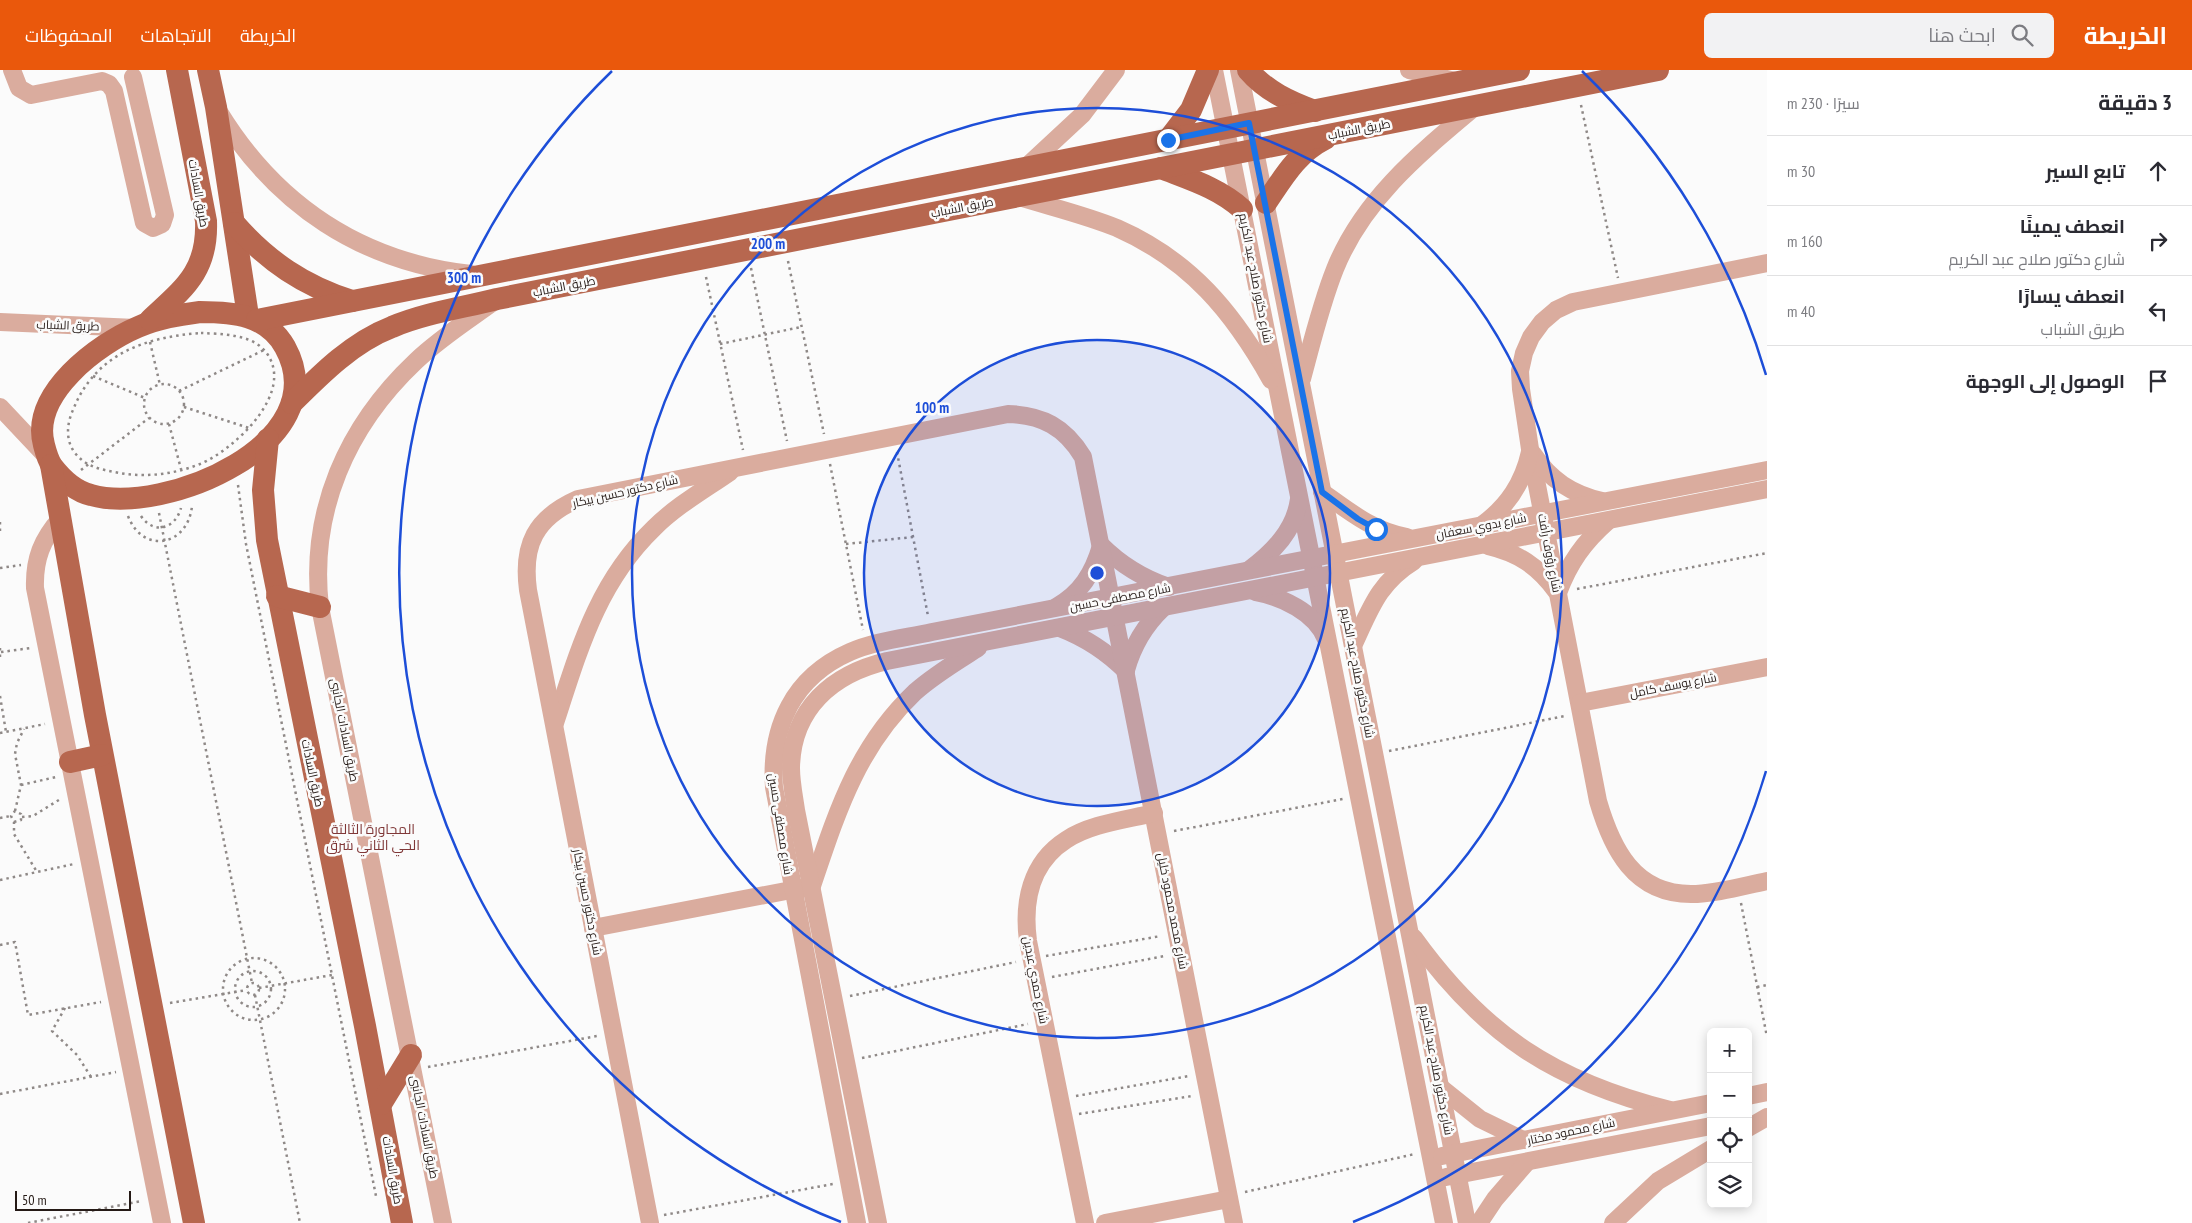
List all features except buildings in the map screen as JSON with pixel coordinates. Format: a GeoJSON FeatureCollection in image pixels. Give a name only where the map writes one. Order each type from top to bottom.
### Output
{"type":"FeatureCollection","features":[{"type":"Feature","properties":{"kind":"main road","name":"طريق السادات"},"geometry":{"type":"LineString","coordinates":[[144,331],[188,284],[204,256],[207,239],[206,221],[177,70]]}},
{"type":"Feature","properties":{"kind":"main road"},"geometry":{"type":"LineString","coordinates":[[55,468],[75,489],[91,495],[108,498],[137,498],[166,494],[188,495],[246,458],[263,434],[286,417],[292,403],[295,387],[294,371],[290,356],[273,346],[253,318],[234,223],[216,107],[208,70]]}},
{"type":"Feature","properties":{"kind":"main road"},"geometry":{"type":"LineString","coordinates":[[1168,140],[1191,110],[1208,70]]}},
{"type":"Feature","properties":{"kind":"main road"},"geometry":{"type":"LineString","coordinates":[[1248,70],[1270,90],[1292,102],[1315,110]]}},
{"type":"Feature","properties":{"kind":"main road","name":"طريق الشباب"},"geometry":{"type":"LineString","coordinates":[[253,318],[353,302],[489,276],[1026,167],[1519,70]]}},
{"type":"Feature","properties":{"kind":"main road","name":"طريق الشباب"},"geometry":{"type":"LineString","coordinates":[[292,403],[322,373],[368,339],[392,327],[419,318],[497,299],[1658,70]]}},
{"type":"Feature","properties":{"kind":"main road"},"geometry":{"type":"LineString","coordinates":[[1266,203],[1289,168],[1302,154],[1335,134]]}},
{"type":"Feature","properties":{"kind":"main road"},"geometry":{"type":"LineString","coordinates":[[1161,168],[1214,190],[1230,199],[1242,209]]}},
{"type":"Feature","properties":{"kind":"main road"},"geometry":{"type":"LineString","coordinates":[[234,223],[250,242],[287,272],[323,291],[353,302]]}},
{"type":"Feature","properties":{"kind":"main road"},"geometry":{"type":"LineString","coordinates":[[194,1223],[102,755],[61,518],[55,468],[43,439],[43,421],[49,402],[76,369],[94,353],[144,331],[172,316],[200,312],[228,312],[253,318]]}},
{"type":"Feature","properties":{"kind":"main road","name":"طريق السادات"},"geometry":{"type":"LineString","coordinates":[[263,434],[263,514],[277,596],[381,1104],[402,1223]]}},
{"type":"Feature","properties":{"kind":"main road"},"geometry":{"type":"LineString","coordinates":[[277,596],[320,607]]}},
{"type":"Feature","properties":{"kind":"main road"},"geometry":{"type":"LineString","coordinates":[[72,775],[102,755]]}},
{"type":"Feature","properties":{"kind":"main road"},"geometry":{"type":"LineString","coordinates":[[381,1104],[412,1062]]}},
{"type":"Feature","properties":{"kind":"street"},"geometry":{"type":"LineString","coordinates":[[12,70],[19,88],[30,95],[102,81],[109,84],[114,92],[144,223],[153,228],[162,224],[165,215],[133,77]]}},
{"type":"Feature","properties":{"kind":"street"},"geometry":{"type":"LineString","coordinates":[[1026,167],[1082,115],[1116,70]]}},
{"type":"Feature","properties":{"kind":"street","name":"شارع دكتور صلاح عبد الكريم"},"geometry":{"type":"LineString","coordinates":[[1214,70],[1444,1223]]}},
{"type":"Feature","properties":{"kind":"street","name":"شارع دكتور صلاح عبد الكريم"},"geometry":{"type":"LineString","coordinates":[[1239,70],[1467,1223]]}},
{"type":"Feature","properties":{"kind":"street"},"geometry":{"type":"LineString","coordinates":[[1409,70],[1460,82]]}},
{"type":"Feature","properties":{"kind":"street"},"geometry":{"type":"LineString","coordinates":[[1301,384],[1328,289],[1346,246],[1362,219],[1385,188],[1406,165],[1476,106]]}},
{"type":"Feature","properties":{"kind":"street"},"geometry":{"type":"LineString","coordinates":[[216,107],[235,139],[285,194],[314,217],[346,237],[380,252],[415,264],[452,272],[489,276]]}},
{"type":"Feature","properties":{"kind":"street"},"geometry":{"type":"LineString","coordinates":[[1016,196],[1117,228],[1140,240],[1184,269],[1222,305],[1239,326],[1279,393]]}},
{"type":"Feature","properties":{"kind":"street","name":"شارع رؤوف رأفت"},"geometry":{"type":"LineString","coordinates":[[1767,263],[1573,302],[1556,310],[1542,322],[1531,337],[1524,353],[1520,371],[1530,450],[1602,816],[1612,843],[1623,860],[1637,875],[1653,886],[1672,892],[1692,894],[1767,881]]}},
{"type":"Feature","properties":{"kind":"street","name":"طريق السادات الجانبى"},"geometry":{"type":"LineString","coordinates":[[443,1223],[320,607],[317,581],[321,530],[334,480],[355,434],[385,392],[417,360],[497,299]]}},
{"type":"Feature","properties":{"kind":"street","name":"طريق الشباب"},"geometry":{"type":"LineString","coordinates":[[0,322],[144,331]]}},
{"type":"Feature","properties":{"kind":"street"},"geometry":{"type":"LineString","coordinates":[[0,407],[55,468]]}},
{"type":"Feature","properties":{"kind":"street","name":"شارع دكتور حسين بيكار"},"geometry":{"type":"LineString","coordinates":[[649,1220],[525,568],[535,532],[547,516],[578,499],[1008,414],[1026,414],[1044,419],[1060,429],[1073,441],[1082,457],[1111,599]]}},
{"type":"Feature","properties":{"kind":"street"},"geometry":{"type":"LineString","coordinates":[[1530,450],[1540,465],[1569,490],[1587,498],[1605,502]]}},
{"type":"Feature","properties":{"kind":"street"},"geometry":{"type":"LineString","coordinates":[[1480,526],[1508,501],[1519,485],[1530,450]]}},
{"type":"Feature","properties":{"kind":"street"},"geometry":{"type":"LineString","coordinates":[[554,726],[590,622],[617,571],[654,527],[677,508],[742,466]]}},
{"type":"Feature","properties":{"kind":"street","name":"شارع بدوي سعفان"},"geometry":{"type":"LineString","coordinates":[[1312,559],[1767,470]]}},
{"type":"Feature","properties":{"kind":"street","name":"شارع بدوي سعفان"},"geometry":{"type":"LineString","coordinates":[[1316,577],[1767,490]]}},
{"type":"Feature","properties":{"kind":"street"},"geometry":{"type":"LineString","coordinates":[[1322,492],[1358,519],[1376,529],[1415,539]]}},
{"type":"Feature","properties":{"kind":"street"},"geometry":{"type":"LineString","coordinates":[[1246,572],[1276,547],[1288,531],[1297,514],[1300,496]]}},
{"type":"Feature","properties":{"kind":"street"},"geometry":{"type":"LineString","coordinates":[[61,518],[47,533],[40,548],[36,569],[36,588],[162,1223]]}},
{"type":"Feature","properties":{"kind":"street"},"geometry":{"type":"LineString","coordinates":[[1558,593],[1566,572],[1577,552],[1592,535],[1610,520]]}},
{"type":"Feature","properties":{"kind":"street"},"geometry":{"type":"LineString","coordinates":[[1050,610],[1078,591],[1096,562],[1101,545],[1132,571],[1169,587]]}},
{"type":"Feature","properties":{"kind":"street"},"geometry":{"type":"LineString","coordinates":[[1484,545],[1506,550],[1527,560],[1544,575],[1558,593]]}},
{"type":"Feature","properties":{"kind":"street"},"geometry":{"type":"LineString","coordinates":[[1353,646],[1378,594],[1397,573],[1420,558]]}},
{"type":"Feature","properties":{"kind":"street","name":"شارع مصطفى حسين"},"geometry":{"type":"LineString","coordinates":[[858,1223],[792,889],[774,787],[774,752],[780,724],[789,706],[815,674],[832,661],[866,647],[932,632],[1312,559]]}},
{"type":"Feature","properties":{"kind":"street","name":"شارع مصطفى حسين"},"geometry":{"type":"LineString","coordinates":[[878,1223],[796,810],[791,769],[798,731],[806,714],[832,684],[866,666],[1316,577]]}},
{"type":"Feature","properties":{"kind":"street"},"geometry":{"type":"LineString","coordinates":[[1249,591],[1277,598],[1308,616],[1323,632],[1330,650]]}},
{"type":"Feature","properties":{"kind":"street","name":"شارع محمد محمود خليل"},"geometry":{"type":"LineString","coordinates":[[1111,599],[1234,1223]]}},
{"type":"Feature","properties":{"kind":"street"},"geometry":{"type":"LineString","coordinates":[[1060,628],[1102,649],[1126,671],[1135,642],[1152,618],[1163,608]]}},
{"type":"Feature","properties":{"kind":"street"},"geometry":{"type":"LineString","coordinates":[[593,928],[812,886],[844,794],[874,739],[916,692],[940,671],[987,642]]}},
{"type":"Feature","properties":{"kind":"street","name":"شارع يوسف كامل"},"geometry":{"type":"LineString","coordinates":[[1581,708],[1767,667]]}},
{"type":"Feature","properties":{"kind":"street","name":"شارع حمدي عبدين"},"geometry":{"type":"LineString","coordinates":[[1085,1223],[1032,959],[1025,918],[1027,896],[1035,874],[1048,855],[1066,840],[1088,830],[1154,813]]}},
{"type":"Feature","properties":{"kind":"street"},"geometry":{"type":"LineString","coordinates":[[1411,934],[1438,971],[1469,1005],[1504,1035],[1542,1061],[1582,1082],[1625,1099],[1670,1110]]}},
{"type":"Feature","properties":{"kind":"street"},"geometry":{"type":"LineString","coordinates":[[1440,1087],[1480,1119],[1523,1140]]}},
{"type":"Feature","properties":{"kind":"street"},"geometry":{"type":"LineString","coordinates":[[1752,1095],[1767,1092]]}},
{"type":"Feature","properties":{"kind":"street","name":"شارع محمود مختار"},"geometry":{"type":"LineString","coordinates":[[1431,1155],[1453,1154],[1707,1104]]}},
{"type":"Feature","properties":{"kind":"street"},"geometry":{"type":"LineString","coordinates":[[1752,1118],[1767,1116]]}},
{"type":"Feature","properties":{"kind":"street"},"geometry":{"type":"LineString","coordinates":[[1752,1125],[1767,1116]]}},
{"type":"Feature","properties":{"kind":"street","name":"شارع محمود مختار"},"geometry":{"type":"LineString","coordinates":[[1436,1179],[1707,1127]]}},
{"type":"Feature","properties":{"kind":"street"},"geometry":{"type":"LineString","coordinates":[[1613,1223],[1658,1182],[1707,1151]]}},
{"type":"Feature","properties":{"kind":"street"},"geometry":{"type":"LineString","coordinates":[[1480,1223],[1495,1199],[1527,1162]]}},
{"type":"Feature","properties":{"kind":"street"},"geometry":{"type":"LineString","coordinates":[[1105,1223],[1229,1197]]}},
{"type":"Feature","properties":{"kind":"path"},"geometry":{"type":"LineString","coordinates":[[1577,86],[1621,292]]}},
{"type":"Feature","properties":{"kind":"path"},"geometry":{"type":"LineString","coordinates":[[784,242],[866,647]]}},
{"type":"Feature","properties":{"kind":"path"},"geometry":{"type":"LineString","coordinates":[[748,250],[791,457]]}},
{"type":"Feature","properties":{"kind":"path"},"geometry":{"type":"LineString","coordinates":[[702,258],[742,466]]}},
{"type":"Feature","properties":{"kind":"path"},"geometry":{"type":"LineString","coordinates":[[720,344],[801,327]]}},
{"type":"Feature","properties":{"kind":"path"},"geometry":{"type":"LineString","coordinates":[[144,331],[176,335],[220,334],[237,336],[273,346]]}},
{"type":"Feature","properties":{"kind":"path"},"geometry":{"type":"LineString","coordinates":[[87,465],[74,452],[68,436],[69,419],[78,397],[92,376],[109,361],[129,349],[144,331]]}},
{"type":"Feature","properties":{"kind":"path"},"geometry":{"type":"LineString","coordinates":[[144,331],[160,385]]}},
{"type":"Feature","properties":{"kind":"path"},"geometry":{"type":"LineString","coordinates":[[179,391],[273,346]]}},
{"type":"Feature","properties":{"kind":"path"},"geometry":{"type":"LineString","coordinates":[[263,434],[262,410],[273,390],[273,346]]}},
{"type":"Feature","properties":{"kind":"path"},"geometry":{"type":"LineString","coordinates":[[92,376],[145,398]]}},
{"type":"Feature","properties":{"kind":"path"},"geometry":{"type":"LineString","coordinates":[[167,384],[179,391],[184,402],[184,408],[179,418],[168,424],[162,424],[149,418],[145,412],[145,398],[154,387],[167,384]]}},
{"type":"Feature","properties":{"kind":"path"},"geometry":{"type":"LineString","coordinates":[[184,408],[263,434]]}},
{"type":"Feature","properties":{"kind":"path"},"geometry":{"type":"LineString","coordinates":[[87,465],[149,418]]}},
{"type":"Feature","properties":{"kind":"path"},"geometry":{"type":"LineString","coordinates":[[165,512],[128,515],[132,526],[141,536],[152,540],[165,541],[176,537],[185,529],[191,518],[188,495],[168,424]]}},
{"type":"Feature","properties":{"kind":"path"},"geometry":{"type":"LineString","coordinates":[[176,510],[218,454],[263,434]]}},
{"type":"Feature","properties":{"kind":"path"},"geometry":{"type":"LineString","coordinates":[[894,436],[932,632]]}},
{"type":"Feature","properties":{"kind":"path"},"geometry":{"type":"LineString","coordinates":[[55,468],[87,465],[129,475],[156,475],[188,495]]}},
{"type":"Feature","properties":{"kind":"path"},"geometry":{"type":"LineString","coordinates":[[231,489],[238,484],[248,554],[378,1205]]}},
{"type":"Feature","properties":{"kind":"path"},"geometry":{"type":"LineString","coordinates":[[140,515],[153,527],[162,528],[172,525],[178,518],[188,495]]}},
{"type":"Feature","properties":{"kind":"path"},"geometry":{"type":"LineString","coordinates":[[159,513],[252,983],[259,988],[332,975]]}},
{"type":"Feature","properties":{"kind":"path"},"geometry":{"type":"LineString","coordinates":[[0,522],[0,532]]}},
{"type":"Feature","properties":{"kind":"path"},"geometry":{"type":"LineString","coordinates":[[846,544],[913,537]]}},
{"type":"Feature","properties":{"kind":"path"},"geometry":{"type":"LineString","coordinates":[[1558,593],[1767,553]]}},
{"type":"Feature","properties":{"kind":"path"},"geometry":{"type":"LineString","coordinates":[[0,652],[47,646]]}},
{"type":"Feature","properties":{"kind":"path"},"geometry":{"type":"LineString","coordinates":[[0,648],[0,660]]}},
{"type":"Feature","properties":{"kind":"path"},"geometry":{"type":"LineString","coordinates":[[0,696],[6,732]]}},
{"type":"Feature","properties":{"kind":"path"},"geometry":{"type":"LineString","coordinates":[[1374,754],[1581,708]]}},
{"type":"Feature","properties":{"kind":"path"},"geometry":{"type":"LineString","coordinates":[[0,734],[62,720]]}},
{"type":"Feature","properties":{"kind":"path"},"geometry":{"type":"LineString","coordinates":[[0,818],[11,816],[15,811],[21,785],[15,754],[17,743],[24,729]]}},
{"type":"Feature","properties":{"kind":"path"},"geometry":{"type":"LineString","coordinates":[[21,785],[72,775]]}},
{"type":"Feature","properties":{"kind":"path"},"geometry":{"type":"LineString","coordinates":[[14,822],[21,820],[22,817],[34,816],[72,775]]}},
{"type":"Feature","properties":{"kind":"path"},"geometry":{"type":"LineString","coordinates":[[1158,834],[1359,796]]}},
{"type":"Feature","properties":{"kind":"path"},"geometry":{"type":"LineString","coordinates":[[15,811],[21,814],[22,817]]}},
{"type":"Feature","properties":{"kind":"path"},"geometry":{"type":"LineString","coordinates":[[11,816],[14,822],[14,834],[37,872]]}},
{"type":"Feature","properties":{"kind":"path"},"geometry":{"type":"LineString","coordinates":[[0,880],[89,861]]}},
{"type":"Feature","properties":{"kind":"path"},"geometry":{"type":"LineString","coordinates":[[1738,887],[1767,1037]]}},
{"type":"Feature","properties":{"kind":"path"},"geometry":{"type":"LineString","coordinates":[[834,1000],[1032,959],[1177,933]]}},
{"type":"Feature","properties":{"kind":"path"},"geometry":{"type":"LineString","coordinates":[[0,945],[15,942],[28,1015],[117,999]]}},
{"type":"Feature","properties":{"kind":"path"},"geometry":{"type":"LineString","coordinates":[[1036,980],[1181,953]]}},
{"type":"Feature","properties":{"kind":"path"},"geometry":{"type":"LineString","coordinates":[[247,958],[264,959],[271,963],[282,975],[284,983],[285,991],[279,1006],[274,1012],[259,1019],[251,1020],[236,1014],[230,1009],[223,994],[224,978],[228,971],[247,958]]}},
{"type":"Feature","properties":{"kind":"path"},"geometry":{"type":"LineString","coordinates":[[250,971],[261,972],[271,986],[266,1001],[257,1006],[245,1005],[240,1002],[235,992],[236,981],[244,973],[250,971]]}},
{"type":"Feature","properties":{"kind":"path"},"geometry":{"type":"LineString","coordinates":[[247,990],[247,987],[252,983]]}},
{"type":"Feature","properties":{"kind":"path"},"geometry":{"type":"LineString","coordinates":[[1757,987],[1767,985]]}},
{"type":"Feature","properties":{"kind":"path"},"geometry":{"type":"LineString","coordinates":[[254,995],[259,988]]}},
{"type":"Feature","properties":{"kind":"path"},"geometry":{"type":"LineString","coordinates":[[170,1003],[247,990]]}},
{"type":"Feature","properties":{"kind":"path"},"geometry":{"type":"LineString","coordinates":[[247,990],[248,993],[254,995]]}},
{"type":"Feature","properties":{"kind":"path"},"geometry":{"type":"LineString","coordinates":[[168,994],[172,1012]]}},
{"type":"Feature","properties":{"kind":"path"},"geometry":{"type":"LineString","coordinates":[[254,995],[300,1223]]}},
{"type":"Feature","properties":{"kind":"path"},"geometry":{"type":"LineString","coordinates":[[65,1008],[52,1031],[54,1036],[77,1055],[91,1077]]}},
{"type":"Feature","properties":{"kind":"path"},"geometry":{"type":"LineString","coordinates":[[846,1062],[1044,1021]]}},
{"type":"Feature","properties":{"kind":"path"},"geometry":{"type":"LineString","coordinates":[[412,1062],[613,1033]]}},
{"type":"Feature","properties":{"kind":"path"},"geometry":{"type":"LineString","coordinates":[[0,1094],[131,1070]]}},
{"type":"Feature","properties":{"kind":"path"},"geometry":{"type":"LineString","coordinates":[[1060,1099],[1205,1074]]}},
{"type":"Feature","properties":{"kind":"path"},"geometry":{"type":"LineString","coordinates":[[1064,1117],[1208,1093]]}},
{"type":"Feature","properties":{"kind":"path"},"geometry":{"type":"LineString","coordinates":[[1229,1197],[1431,1155]]}},
{"type":"Feature","properties":{"kind":"path"},"geometry":{"type":"LineString","coordinates":[[649,1220],[849,1182]]}},
{"type":"Feature","properties":{"kind":"path"},"geometry":{"type":"LineString","coordinates":[[28,1223],[157,1198]]}},
{"type":"Feature","properties":{"kind":"district","name":"المجاورة الثالثة الحي الثاني شرق"},"geometry":{"type":"Point","coordinates":[373,838]}},
{"type":"Feature","properties":{"kind":"route"},"geometry":{"type":"LineString","coordinates":[[1168,140],[1249,123],[1322,492],[1358,519],[1376,529]]}}]}
